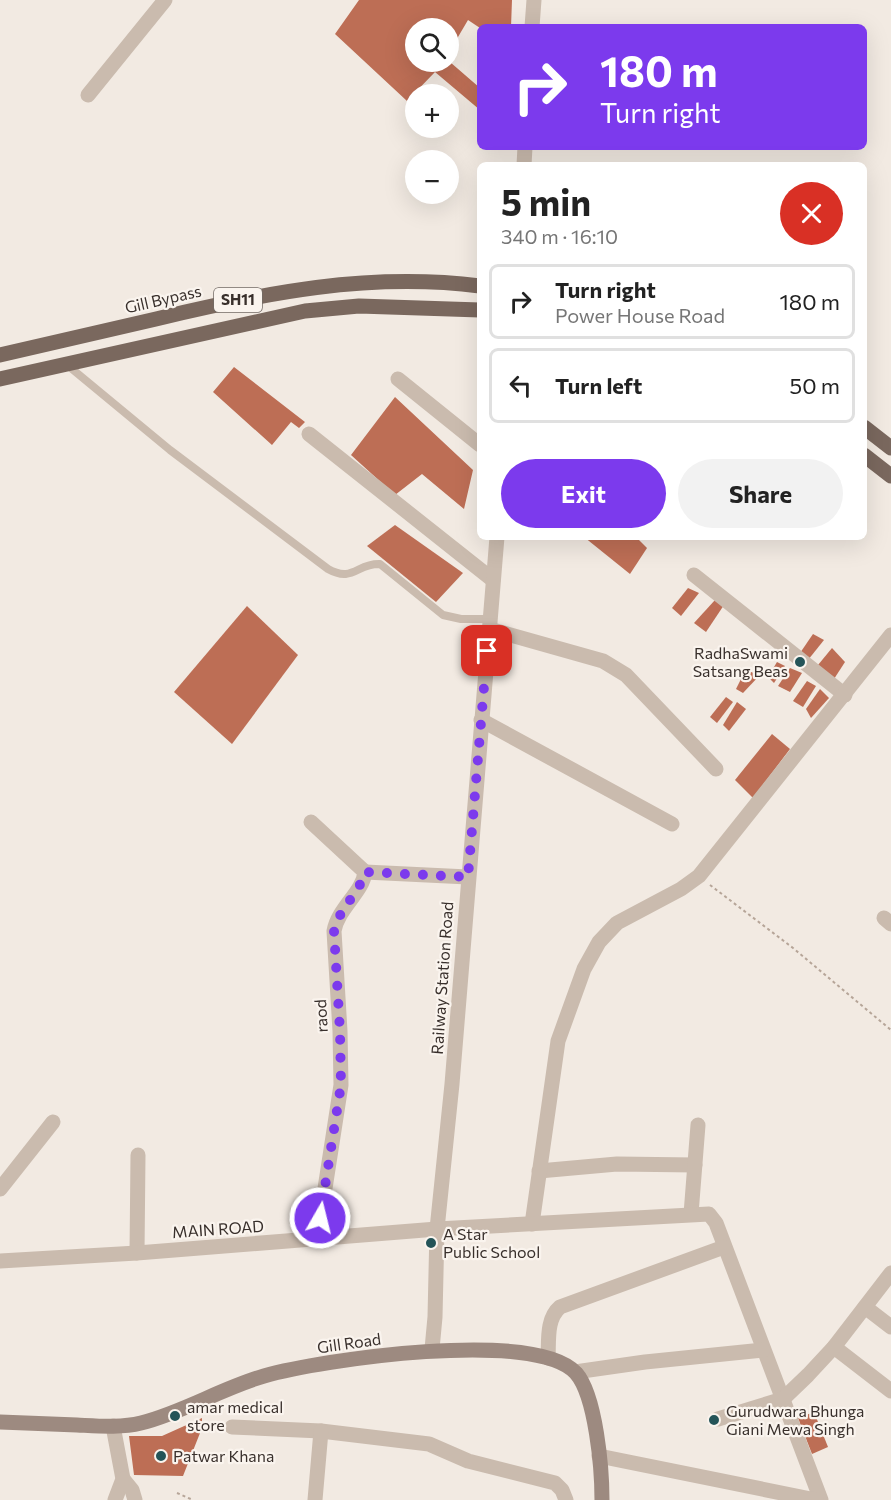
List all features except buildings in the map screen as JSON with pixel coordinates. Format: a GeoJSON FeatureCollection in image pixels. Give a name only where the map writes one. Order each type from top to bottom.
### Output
{"type":"FeatureCollection","features":[{"type":"Feature","properties":{"kind":"main road","name":"Gill Bypass"},"geometry":{"type":"LineString","coordinates":[[0,355],[249,297],[320,286],[383,281],[452,282],[477,286]]}},
{"type":"Feature","properties":{"kind":"main road","name":"SH11"},"geometry":{"type":"LineString","coordinates":[[0,379],[305,311],[359,306],[477,310]]}},
{"type":"Feature","properties":{"kind":"main road"},"geometry":{"type":"LineString","coordinates":[[867,429],[891,448]]}},
{"type":"Feature","properties":{"kind":"main road"},"geometry":{"type":"LineString","coordinates":[[867,457],[891,476]]}},
{"type":"Feature","properties":{"kind":"street"},"geometry":{"type":"LineString","coordinates":[[88,95],[165,0]]}},
{"type":"Feature","properties":{"kind":"street"},"geometry":{"type":"LineString","coordinates":[[532,24],[534,0]]}},
{"type":"Feature","properties":{"kind":"street"},"geometry":{"type":"LineString","coordinates":[[398,379],[477,443]]}},
{"type":"Feature","properties":{"kind":"street"},"geometry":{"type":"LineString","coordinates":[[309,435],[493,580]]}},
{"type":"Feature","properties":{"kind":"street","name":"Railway Station Road"},"geometry":{"type":"LineString","coordinates":[[432,1350],[437,1229],[452,1084],[497,540]]}},
{"type":"Feature","properties":{"kind":"street"},"geometry":{"type":"LineString","coordinates":[[694,575],[845,695]]}},
{"type":"Feature","properties":{"kind":"street"},"geometry":{"type":"LineString","coordinates":[[489,624],[615,666],[717,769]]}},
{"type":"Feature","properties":{"kind":"street"},"geometry":{"type":"LineString","coordinates":[[532,1224],[558,1041],[571,1000],[592,953],[617,923],[681,889],[699,876],[891,635]]}},
{"type":"Feature","properties":{"kind":"street"},"geometry":{"type":"LineString","coordinates":[[481,720],[672,824]]}},
{"type":"Feature","properties":{"kind":"street"},"geometry":{"type":"LineString","coordinates":[[311,822],[365,872],[468,877]]}},
{"type":"Feature","properties":{"kind":"street","name":"raod"},"geometry":{"type":"LineString","coordinates":[[317,1240],[341,1085],[334,931],[339,917],[363,880],[365,872]]}},
{"type":"Feature","properties":{"kind":"street"},"geometry":{"type":"LineString","coordinates":[[0,1189],[53,1122]]}},
{"type":"Feature","properties":{"kind":"street"},"geometry":{"type":"LineString","coordinates":[[698,1125],[692,1214],[709,1214],[713,1217],[821,1500]]}},
{"type":"Feature","properties":{"kind":"street"},"geometry":{"type":"LineString","coordinates":[[137,1253],[138,1155]]}},
{"type":"Feature","properties":{"kind":"street"},"geometry":{"type":"LineString","coordinates":[[539,1171],[617,1164],[695,1165]]}},
{"type":"Feature","properties":{"kind":"street","name":"MAIN ROAD"},"geometry":{"type":"LineString","coordinates":[[0,1261],[317,1240],[437,1229],[692,1214]]}},
{"type":"Feature","properties":{"kind":"street"},"geometry":{"type":"LineString","coordinates":[[548,1358],[550,1323],[552,1316],[560,1308],[724,1247]]}},
{"type":"Feature","properties":{"kind":"street"},"geometry":{"type":"LineString","coordinates":[[718,1419],[783,1399],[834,1347],[891,1273]]}},
{"type":"Feature","properties":{"kind":"street"},"geometry":{"type":"LineString","coordinates":[[865,1307],[891,1327]]}},
{"type":"Feature","properties":{"kind":"street"},"geometry":{"type":"LineString","coordinates":[[834,1347],[891,1391]]}},
{"type":"Feature","properties":{"kind":"street","name":"Gill Road"},"geometry":{"type":"LineString","coordinates":[[0,1422],[113,1426],[141,1423],[242,1382],[266,1375],[350,1360],[432,1350],[477,1349],[548,1358],[565,1364],[575,1372]]}},
{"type":"Feature","properties":{"kind":"street"},"geometry":{"type":"LineString","coordinates":[[602,1500],[599,1456],[590,1399],[585,1386],[575,1372],[763,1350]]}},
{"type":"Feature","properties":{"kind":"street"},"geometry":{"type":"LineString","coordinates":[[113,1426],[123,1479],[132,1490],[135,1500]]}},
{"type":"Feature","properties":{"kind":"street"},"geometry":{"type":"LineString","coordinates":[[232,1427],[321,1431],[429,1444],[468,1461],[555,1483],[562,1490],[566,1500]]}},
{"type":"Feature","properties":{"kind":"street"},"geometry":{"type":"LineString","coordinates":[[315,1500],[321,1431]]}},
{"type":"Feature","properties":{"kind":"street"},"geometry":{"type":"LineString","coordinates":[[599,1456],[816,1500]]}},
{"type":"Feature","properties":{"kind":"street"},"geometry":{"type":"LineString","coordinates":[[116,1500],[123,1479]]}},
{"type":"Feature","properties":{"kind":"lane"},"geometry":{"type":"LineString","coordinates":[[66,364],[170,450],[328,569],[345,575],[372,564],[380,564],[443,615],[489,624]]}},
{"type":"Feature","properties":{"kind":"path"},"geometry":{"type":"LineString","coordinates":[[699,876],[793,948],[891,1030]]}},
{"type":"Feature","properties":{"kind":"path"},"geometry":{"type":"LineString","coordinates":[[177,1493],[194,1500]]}},
{"type":"Feature","properties":{"kind":"place","name":"RadhaSwami Satsang Beas"},"geometry":{"type":"Point","coordinates":[800,662]}},
{"type":"Feature","properties":{"kind":"place","name":"A Star Public School"},"geometry":{"type":"Point","coordinates":[431,1243]}},
{"type":"Feature","properties":{"kind":"place","name":"amar medical store"},"geometry":{"type":"Point","coordinates":[175,1416]}},
{"type":"Feature","properties":{"kind":"place","name":"Gurudwara Bhunga Giani Mewa Singh"},"geometry":{"type":"Point","coordinates":[714,1420]}},
{"type":"Feature","properties":{"kind":"place","name":"Patwar Khana"},"geometry":{"type":"Point","coordinates":[161,1456]}},
{"type":"Feature","properties":{"kind":"route"},"geometry":{"type":"LineString","coordinates":[[320,1218],[341,1085],[342,1061],[334,931],[336,924],[363,880],[365,872],[468,877],[487,651]]}}]}
